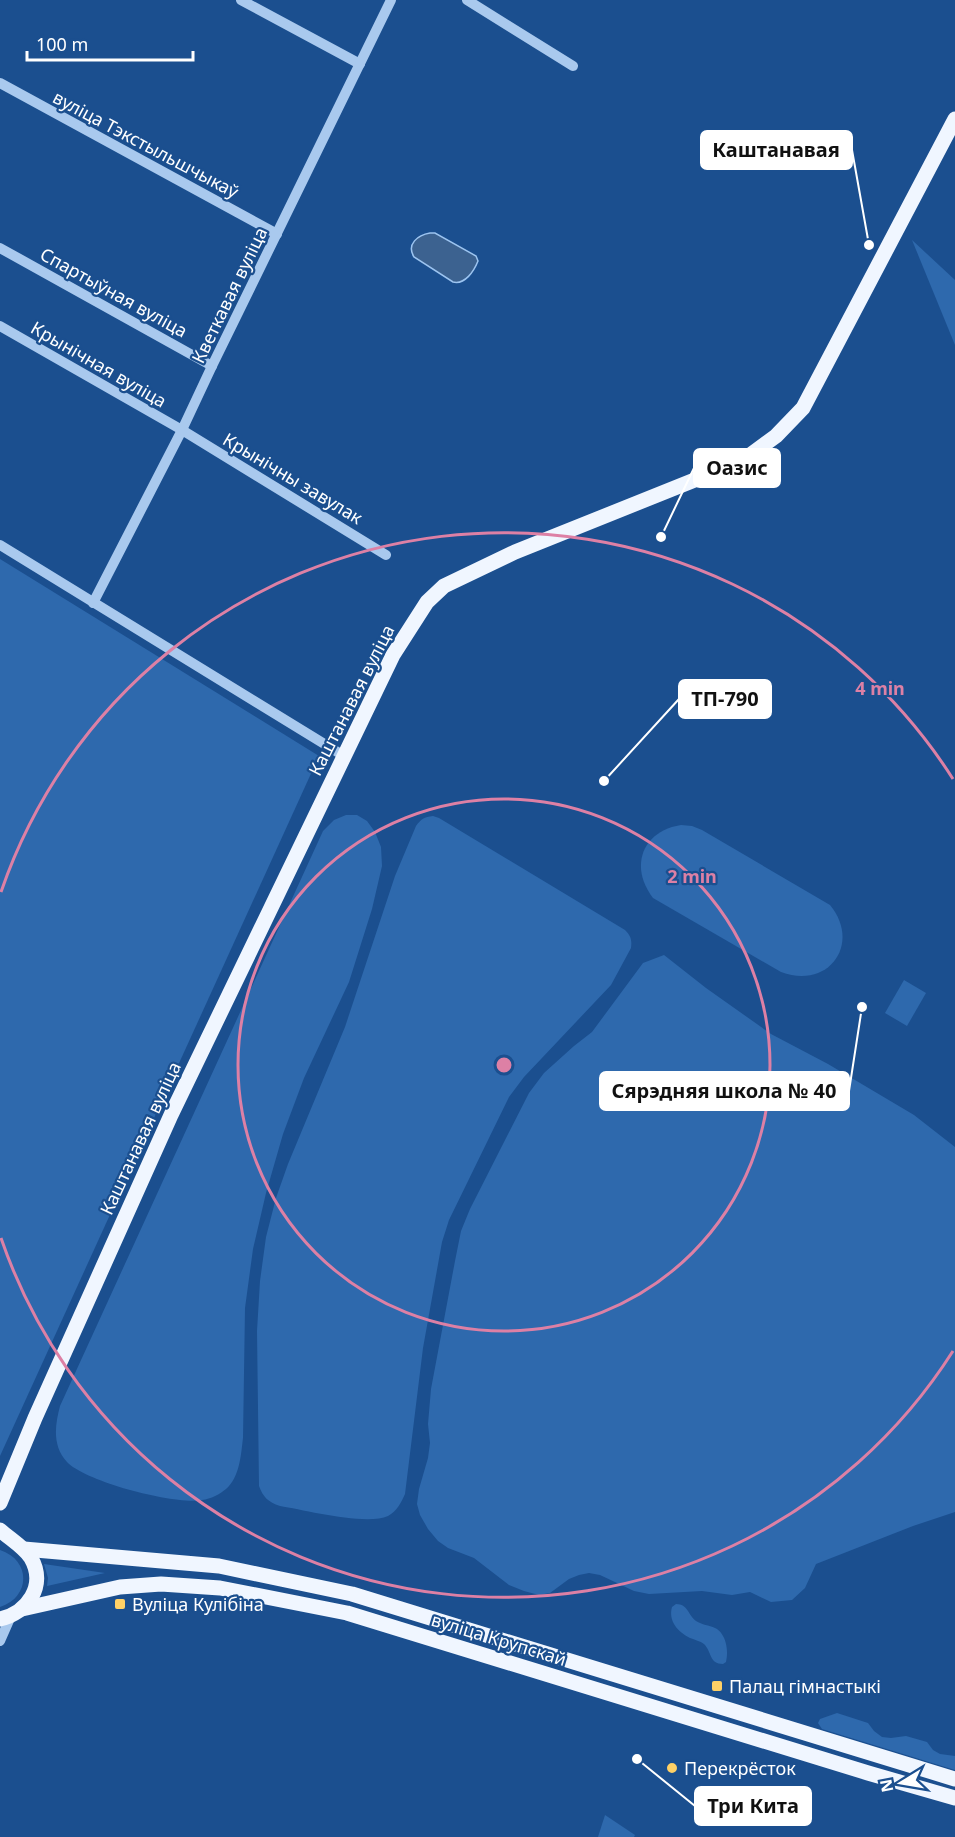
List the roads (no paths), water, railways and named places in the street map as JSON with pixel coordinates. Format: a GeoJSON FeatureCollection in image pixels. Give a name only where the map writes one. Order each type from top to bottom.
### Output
{"type":"FeatureCollection","features":[{"type":"Feature","properties":{"kind":"main road","name":"Каштанавая вуліца"},"geometry":{"type":"LineString","coordinates":[[0,1503],[35,1418],[171,1115],[393,655],[427,602],[444,586],[515,552],[742,461],[776,436],[803,408],[955,119]]}},
{"type":"Feature","properties":{"kind":"main road"},"geometry":{"type":"LineString","coordinates":[[0,1530],[32,1560],[36,1573],[36,1586],[31,1599],[11,1615]]}},
{"type":"Feature","properties":{"kind":"main road","name":"вуліца Крупскай"},"geometry":{"type":"LineString","coordinates":[[12,1542],[219,1566],[352,1594],[955,1779]]}},
{"type":"Feature","properties":{"kind":"main road","name":"вуліца Крупскай"},"geometry":{"type":"LineString","coordinates":[[11,1615],[120,1587],[162,1584],[220,1588],[336,1611],[955,1798]]}},
{"type":"Feature","properties":{"kind":"street"},"geometry":{"type":"LineString","coordinates":[[241,0],[360,64]]}},
{"type":"Feature","properties":{"kind":"street","name":"Кветкавая вуліца"},"geometry":{"type":"LineString","coordinates":[[93,603],[182,430],[392,0]]}},
{"type":"Feature","properties":{"kind":"street"},"geometry":{"type":"LineString","coordinates":[[467,0],[573,66]]}},
{"type":"Feature","properties":{"kind":"street","name":"вуліца Тэкстыльшчыкаў"},"geometry":{"type":"LineString","coordinates":[[0,83],[277,234]]}},
{"type":"Feature","properties":{"kind":"street","name":"Спартыўная вуліца"},"geometry":{"type":"LineString","coordinates":[[0,248],[212,366]]}},
{"type":"Feature","properties":{"kind":"street","name":"Крынічная вуліца"},"geometry":{"type":"LineString","coordinates":[[0,326],[182,430]]}},
{"type":"Feature","properties":{"kind":"street","name":"Крынічны завулак"},"geometry":{"type":"LineString","coordinates":[[182,430],[386,555]]}},
{"type":"Feature","properties":{"kind":"street"},"geometry":{"type":"LineString","coordinates":[[0,545],[344,756]]}},
{"type":"Feature","properties":{"kind":"street"},"geometry":{"type":"LineString","coordinates":[[0,1641],[11,1615]]}},
{"type":"Feature","properties":{"kind":"place","name":"Каштанавая"},"geometry":{"type":"Point","coordinates":[869,245]}},
{"type":"Feature","properties":{"kind":"place","name":"Оазис"},"geometry":{"type":"Point","coordinates":[661,537]}},
{"type":"Feature","properties":{"kind":"place","name":"ТП-790"},"geometry":{"type":"Point","coordinates":[604,781]}},
{"type":"Feature","properties":{"kind":"place","name":"Сярэдняя школа № 40"},"geometry":{"type":"Point","coordinates":[862,1007]}},
{"type":"Feature","properties":{"kind":"place","name":"Вуліца Кулібіна"},"geometry":{"type":"Point","coordinates":[120,1604]}},
{"type":"Feature","properties":{"kind":"place","name":"Палац гімнастыкі"},"geometry":{"type":"Point","coordinates":[717,1686]}},
{"type":"Feature","properties":{"kind":"place","name":"Три Кита"},"geometry":{"type":"Point","coordinates":[637,1759]}},
{"type":"Feature","properties":{"kind":"place","name":"Перекрёсток"},"geometry":{"type":"Point","coordinates":[672,1768]}}]}
